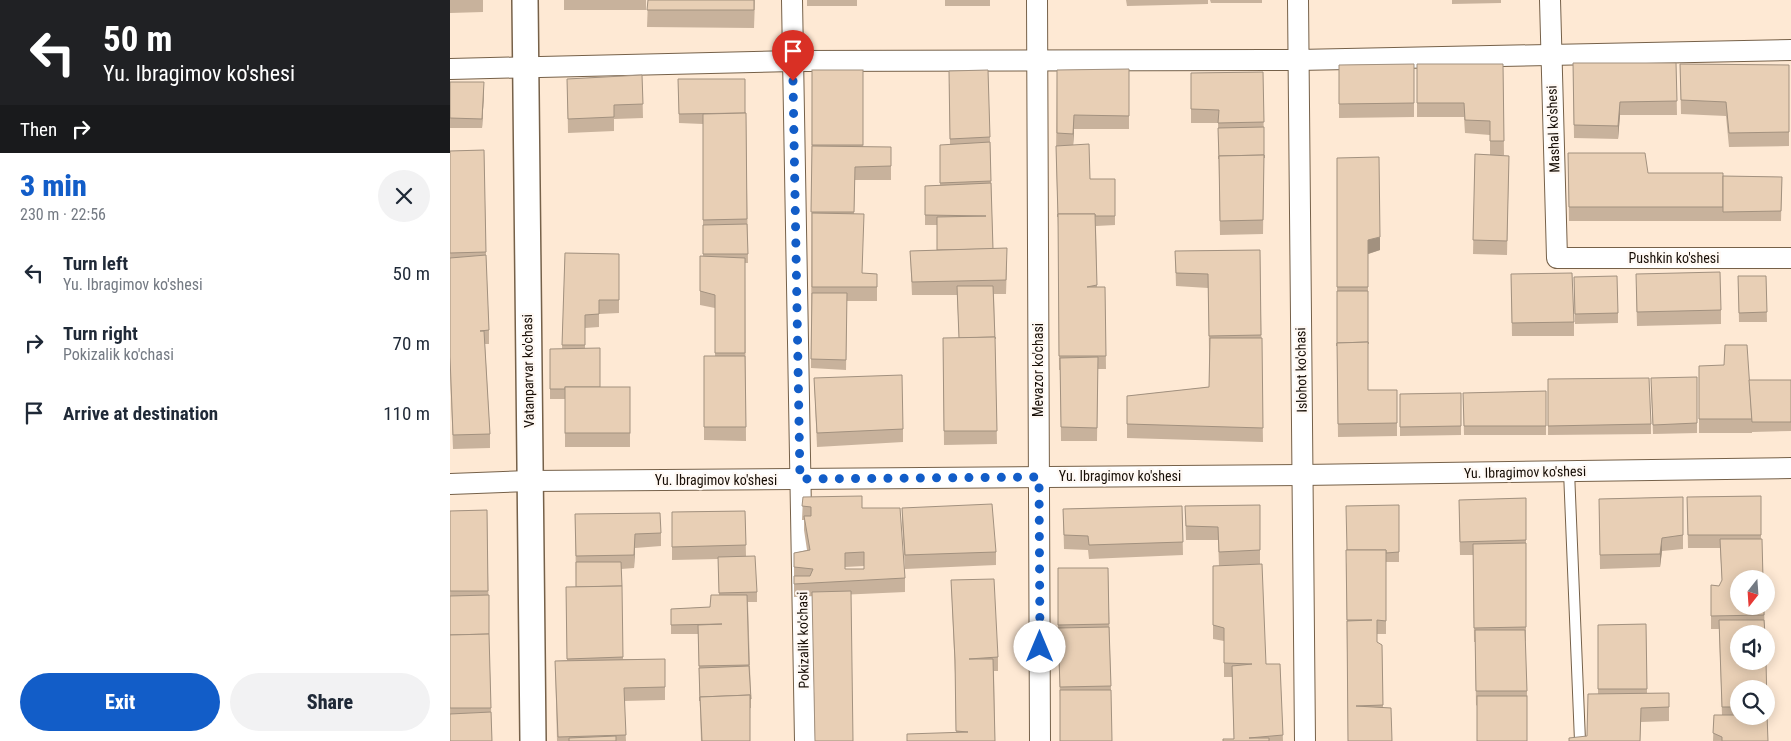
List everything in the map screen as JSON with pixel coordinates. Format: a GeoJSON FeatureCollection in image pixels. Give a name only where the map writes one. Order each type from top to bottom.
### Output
{"type":"FeatureCollection","features":[{"type":"Feature","properties":{"kind":"street","name":"Vatanparvar ko'chasi"},"geometry":{"type":"LineString","coordinates":[[525,0],[533,741]]}},
{"type":"Feature","properties":{"kind":"street","name":"Pokizalik ko'chasi"},"geometry":{"type":"LineString","coordinates":[[792,0],[805,741]]}},
{"type":"Feature","properties":{"kind":"street","name":"Mevazor ko'chasi"},"geometry":{"type":"LineString","coordinates":[[1036,0],[1040,741]]}},
{"type":"Feature","properties":{"kind":"street","name":"Islohot ko'chasi"},"geometry":{"type":"LineString","coordinates":[[1298,0],[1305,741]]}},
{"type":"Feature","properties":{"kind":"street","name":"Mashal ko'shesi"},"geometry":{"type":"LineString","coordinates":[[1550,0],[1557,258]]}},
{"type":"Feature","properties":{"kind":"street"},"geometry":{"type":"LineString","coordinates":[[450,69],[793,61],[1298,60],[1791,50]]}},
{"type":"Feature","properties":{"kind":"street","name":"Pushkin ko'shesi"},"geometry":{"type":"LineString","coordinates":[[1557,258],[1791,258]]}},
{"type":"Feature","properties":{"kind":"street","name":"Yu. Ibragimov ko'shesi"},"geometry":{"type":"LineString","coordinates":[[450,484],[529,481],[1302,475],[1791,468]]}},
{"type":"Feature","properties":{"kind":"lane"},"geometry":{"type":"LineString","coordinates":[[1569,471],[1580,741]]}},
{"type":"Feature","properties":{"kind":"building"},"geometry":{"type":"Polygon","coordinates":[[[648,0],[754,0],[754,10],[647,10],[648,0]]]}},
{"type":"Feature","properties":{"kind":"building"},"geometry":{"type":"Polygon","coordinates":[[[1573,63],[1676,63],[1677,101],[1620,102],[1618,126],[1574,125],[1573,63]]]}},
{"type":"Feature","properties":{"kind":"building"},"geometry":{"type":"Polygon","coordinates":[[[1414,64],[1414,103],[1339,104],[1339,65],[1414,64]]]}},
{"type":"Feature","properties":{"kind":"building"},"geometry":{"type":"Polygon","coordinates":[[[1417,64],[1503,64],[1504,141],[1490,141],[1490,121],[1465,120],[1464,103],[1417,103],[1417,64]]]}},
{"type":"Feature","properties":{"kind":"building"},"geometry":{"type":"Polygon","coordinates":[[[1680,64],[1789,65],[1789,132],[1729,133],[1726,102],[1681,100],[1680,64]]]}},
{"type":"Feature","properties":{"kind":"building"},"geometry":{"type":"Polygon","coordinates":[[[1129,69],[1129,116],[1074,115],[1073,134],[1057,133],[1057,70],[1129,69]]]}},
{"type":"Feature","properties":{"kind":"building"},"geometry":{"type":"Polygon","coordinates":[[[812,70],[863,70],[863,145],[812,145],[812,70]]]}},
{"type":"Feature","properties":{"kind":"building"},"geometry":{"type":"Polygon","coordinates":[[[988,70],[990,137],[950,139],[949,71],[988,70]]]}},
{"type":"Feature","properties":{"kind":"building"},"geometry":{"type":"Polygon","coordinates":[[[1263,72],[1264,122],[1218,123],[1219,110],[1191,109],[1191,73],[1263,72]]]}},
{"type":"Feature","properties":{"kind":"building"},"geometry":{"type":"Polygon","coordinates":[[[642,75],[643,104],[614,105],[614,117],[568,119],[567,79],[642,75]]]}},
{"type":"Feature","properties":{"kind":"building"},"geometry":{"type":"Polygon","coordinates":[[[678,79],[745,79],[745,113],[679,114],[678,79]]]}},
{"type":"Feature","properties":{"kind":"building"},"geometry":{"type":"Polygon","coordinates":[[[450,82],[484,82],[482,119],[450,118],[450,82]]]}},
{"type":"Feature","properties":{"kind":"building"},"geometry":{"type":"Polygon","coordinates":[[[746,113],[747,219],[703,220],[703,114],[746,113]]]}},
{"type":"Feature","properties":{"kind":"building"},"geometry":{"type":"Polygon","coordinates":[[[1264,127],[1264,155],[1219,156],[1219,159],[1218,128],[1264,127]]]}},
{"type":"Feature","properties":{"kind":"building"},"geometry":{"type":"Polygon","coordinates":[[[990,142],[991,181],[940,183],[940,145],[990,142]]]}},
{"type":"Feature","properties":{"kind":"building"},"geometry":{"type":"Polygon","coordinates":[[[1089,144],[1090,179],[1115,179],[1115,216],[1058,214],[1058,217],[1056,146],[1089,144]]]}},
{"type":"Feature","properties":{"kind":"building"},"geometry":{"type":"Polygon","coordinates":[[[812,146],[891,147],[891,166],[855,167],[854,212],[811,212],[812,146]]]}},
{"type":"Feature","properties":{"kind":"building"},"geometry":{"type":"Polygon","coordinates":[[[484,150],[486,252],[450,253],[450,151],[484,150]]]}},
{"type":"Feature","properties":{"kind":"building"},"geometry":{"type":"Polygon","coordinates":[[[1568,153],[1645,153],[1648,173],[1723,173],[1723,207],[1569,207],[1568,153]]]}},
{"type":"Feature","properties":{"kind":"building"},"geometry":{"type":"Polygon","coordinates":[[[1475,154],[1509,156],[1507,241],[1473,240],[1475,154]]]}},
{"type":"Feature","properties":{"kind":"building"},"geometry":{"type":"Polygon","coordinates":[[[1264,155],[1263,220],[1220,221],[1219,156],[1264,155]]]}},
{"type":"Feature","properties":{"kind":"building"},"geometry":{"type":"Polygon","coordinates":[[[1379,157],[1380,237],[1368,240],[1368,287],[1337,287],[1337,158],[1379,157]]]}},
{"type":"Feature","properties":{"kind":"building"},"geometry":{"type":"Polygon","coordinates":[[[1723,176],[1782,177],[1781,211],[1723,212],[1723,176]]]}},
{"type":"Feature","properties":{"kind":"building"},"geometry":{"type":"Polygon","coordinates":[[[991,183],[993,249],[937,250],[937,217],[986,216],[925,215],[925,186],[991,183]]]}},
{"type":"Feature","properties":{"kind":"building"},"geometry":{"type":"Polygon","coordinates":[[[812,213],[864,214],[862,273],[877,274],[877,287],[812,287],[812,213]]]}},
{"type":"Feature","properties":{"kind":"building"},"geometry":{"type":"Polygon","coordinates":[[[1058,214],[1095,214],[1097,285],[1087,287],[1105,287],[1106,356],[1059,356],[1058,214]]]}},
{"type":"Feature","properties":{"kind":"building"},"geometry":{"type":"Polygon","coordinates":[[[747,224],[748,254],[703,254],[703,225],[747,224]]]}},
{"type":"Feature","properties":{"kind":"building"},"geometry":{"type":"Polygon","coordinates":[[[1007,248],[1006,280],[912,282],[910,251],[1007,248]]]}},
{"type":"Feature","properties":{"kind":"building"},"geometry":{"type":"Polygon","coordinates":[[[1260,250],[1261,335],[1209,336],[1208,274],[1176,273],[1175,251],[1260,250]]]}},
{"type":"Feature","properties":{"kind":"building"},"geometry":{"type":"Polygon","coordinates":[[[565,253],[619,254],[619,300],[599,300],[599,314],[585,315],[585,345],[562,345],[565,253]]]}},
{"type":"Feature","properties":{"kind":"building"},"geometry":{"type":"Polygon","coordinates":[[[486,255],[489,330],[480,331],[484,331],[490,434],[453,435],[450,357],[450,258],[486,255]]]}},
{"type":"Feature","properties":{"kind":"building"},"geometry":{"type":"Polygon","coordinates":[[[700,256],[745,258],[745,353],[715,353],[715,295],[700,291],[700,256]]]}},
{"type":"Feature","properties":{"kind":"building"},"geometry":{"type":"Polygon","coordinates":[[[1720,272],[1721,310],[1637,312],[1636,274],[1720,272]]]}},
{"type":"Feature","properties":{"kind":"building"},"geometry":{"type":"Polygon","coordinates":[[[1572,273],[1574,322],[1512,323],[1511,274],[1572,273]]]}},
{"type":"Feature","properties":{"kind":"building"},"geometry":{"type":"Polygon","coordinates":[[[1617,276],[1618,313],[1575,314],[1574,277],[1617,276]]]}},
{"type":"Feature","properties":{"kind":"building"},"geometry":{"type":"Polygon","coordinates":[[[1738,276],[1766,276],[1767,312],[1739,313],[1738,276]]]}},
{"type":"Feature","properties":{"kind":"building"},"geometry":{"type":"Polygon","coordinates":[[[957,286],[993,286],[995,337],[959,338],[957,286]]]}},
{"type":"Feature","properties":{"kind":"building"},"geometry":{"type":"Polygon","coordinates":[[[1337,291],[1368,291],[1368,342],[1337,343],[1337,291]]]}},
{"type":"Feature","properties":{"kind":"building"},"geometry":{"type":"Polygon","coordinates":[[[812,293],[847,293],[846,360],[811,359],[812,293]]]}},
{"type":"Feature","properties":{"kind":"building"},"geometry":{"type":"Polygon","coordinates":[[[995,337],[997,431],[944,431],[943,338],[995,337]]]}},
{"type":"Feature","properties":{"kind":"building"},"geometry":{"type":"Polygon","coordinates":[[[1210,338],[1262,338],[1263,428],[1127,424],[1127,396],[1209,387],[1210,338]]]}},
{"type":"Feature","properties":{"kind":"building"},"geometry":{"type":"Polygon","coordinates":[[[1368,342],[1368,390],[1397,390],[1397,423],[1338,424],[1337,343],[1368,342]]]}},
{"type":"Feature","properties":{"kind":"building"},"geometry":{"type":"Polygon","coordinates":[[[1725,345],[1747,345],[1752,419],[1699,419],[1699,366],[1724,365],[1725,345]]]}},
{"type":"Feature","properties":{"kind":"building"},"geometry":{"type":"Polygon","coordinates":[[[600,348],[600,387],[550,389],[550,349],[600,348]]]}},
{"type":"Feature","properties":{"kind":"building"},"geometry":{"type":"Polygon","coordinates":[[[704,356],[745,356],[746,427],[704,427],[704,356]]]}},
{"type":"Feature","properties":{"kind":"building"},"geometry":{"type":"Polygon","coordinates":[[[1098,357],[1097,428],[1061,427],[1060,358],[1098,357]]]}},
{"type":"Feature","properties":{"kind":"building"},"geometry":{"type":"Polygon","coordinates":[[[902,375],[903,429],[817,433],[814,378],[902,375]]]}},
{"type":"Feature","properties":{"kind":"building"},"geometry":{"type":"Polygon","coordinates":[[[1697,377],[1697,423],[1653,425],[1651,378],[1697,377]]]}},
{"type":"Feature","properties":{"kind":"building"},"geometry":{"type":"Polygon","coordinates":[[[1649,378],[1651,424],[1548,426],[1548,379],[1649,378]]]}},
{"type":"Feature","properties":{"kind":"building"},"geometry":{"type":"Polygon","coordinates":[[[1749,380],[1791,380],[1791,422],[1752,422],[1749,380]]]}},
{"type":"Feature","properties":{"kind":"building"},"geometry":{"type":"Polygon","coordinates":[[[565,387],[630,387],[630,433],[565,433],[565,387]]]}},
{"type":"Feature","properties":{"kind":"building"},"geometry":{"type":"Polygon","coordinates":[[[1546,391],[1546,426],[1464,426],[1463,393],[1546,391]]]}},
{"type":"Feature","properties":{"kind":"building"},"geometry":{"type":"Polygon","coordinates":[[[1461,393],[1461,426],[1400,427],[1400,394],[1461,393]]]}},
{"type":"Feature","properties":{"kind":"building"},"geometry":{"type":"Polygon","coordinates":[[[862,496],[862,508],[900,508],[905,578],[794,584],[794,576],[810,576],[813,569],[794,567],[794,553],[810,550],[804,516],[811,516],[811,507],[802,506],[803,497],[862,496]],[[864,552],[845,553],[845,569],[864,569],[864,552]]]}},
{"type":"Feature","properties":{"kind":"building"},"geometry":{"type":"Polygon","coordinates":[[[1761,496],[1761,535],[1688,535],[1687,497],[1761,496]]]}},
{"type":"Feature","properties":{"kind":"building"},"geometry":{"type":"Polygon","coordinates":[[[1683,497],[1683,535],[1662,538],[1660,554],[1600,555],[1599,499],[1683,497]]]}},
{"type":"Feature","properties":{"kind":"building"},"geometry":{"type":"Polygon","coordinates":[[[1526,498],[1526,540],[1460,542],[1459,500],[1526,498]]]}},
{"type":"Feature","properties":{"kind":"building"},"geometry":{"type":"Polygon","coordinates":[[[992,504],[996,552],[905,555],[902,508],[992,504]]]}},
{"type":"Feature","properties":{"kind":"building"},"geometry":{"type":"Polygon","coordinates":[[[1260,505],[1260,550],[1219,552],[1218,527],[1186,526],[1185,506],[1260,505]]]}},
{"type":"Feature","properties":{"kind":"building"},"geometry":{"type":"Polygon","coordinates":[[[1399,505],[1399,552],[1347,550],[1346,506],[1399,505]]]}},
{"type":"Feature","properties":{"kind":"building"},"geometry":{"type":"Polygon","coordinates":[[[1182,506],[1183,542],[1089,545],[1088,536],[1064,535],[1063,509],[1182,506]]]}},
{"type":"Feature","properties":{"kind":"building"},"geometry":{"type":"Polygon","coordinates":[[[487,510],[488,591],[450,591],[450,511],[487,510]]]}},
{"type":"Feature","properties":{"kind":"building"},"geometry":{"type":"Polygon","coordinates":[[[745,511],[746,545],[672,547],[672,512],[745,511]]]}},
{"type":"Feature","properties":{"kind":"building"},"geometry":{"type":"Polygon","coordinates":[[[660,513],[661,533],[635,534],[634,555],[576,556],[575,514],[660,513]]]}},
{"type":"Feature","properties":{"kind":"building"},"geometry":{"type":"Polygon","coordinates":[[[1720,539],[1762,539],[1763,570],[1730,570],[1730,615],[1764,615],[1711,616],[1711,585],[1719,586],[1722,580],[1720,539]]]}},
{"type":"Feature","properties":{"kind":"building"},"geometry":{"type":"Polygon","coordinates":[[[1526,543],[1526,627],[1474,628],[1473,544],[1526,543]]]}},
{"type":"Feature","properties":{"kind":"building"},"geometry":{"type":"Polygon","coordinates":[[[1346,550],[1386,550],[1386,621],[1377,620],[1377,642],[1382,645],[1383,705],[1356,706],[1391,708],[1392,741],[1348,741],[1347,621],[1372,620],[1347,620],[1346,550]]]}},
{"type":"Feature","properties":{"kind":"building"},"geometry":{"type":"Polygon","coordinates":[[[755,556],[757,592],[719,593],[718,557],[755,556]]]}},
{"type":"Feature","properties":{"kind":"building"},"geometry":{"type":"Polygon","coordinates":[[[576,562],[621,562],[622,586],[576,587],[576,562]]]}},
{"type":"Feature","properties":{"kind":"building"},"geometry":{"type":"Polygon","coordinates":[[[1262,564],[1266,664],[1280,664],[1283,735],[1249,738],[1269,738],[1269,741],[1223,741],[1223,739],[1234,739],[1232,666],[1252,664],[1224,663],[1224,628],[1213,625],[1213,566],[1262,564]]]}},
{"type":"Feature","properties":{"kind":"building"},"geometry":{"type":"Polygon","coordinates":[[[1058,568],[1108,568],[1109,624],[1058,625],[1058,568]]]}},
{"type":"Feature","properties":{"kind":"building"},"geometry":{"type":"Polygon","coordinates":[[[994,579],[998,657],[969,659],[993,659],[995,741],[907,741],[907,734],[968,732],[956,731],[951,580],[994,579]]]}},
{"type":"Feature","properties":{"kind":"building"},"geometry":{"type":"Polygon","coordinates":[[[622,586],[623,657],[567,659],[566,587],[622,586]]]}},
{"type":"Feature","properties":{"kind":"building"},"geometry":{"type":"Polygon","coordinates":[[[851,591],[853,741],[815,741],[812,592],[851,591]]]}},
{"type":"Feature","properties":{"kind":"building"},"geometry":{"type":"Polygon","coordinates":[[[489,595],[489,634],[450,635],[450,596],[489,595]]]}},
{"type":"Feature","properties":{"kind":"building"},"geometry":{"type":"Polygon","coordinates":[[[711,595],[747,595],[749,665],[699,666],[698,625],[722,624],[671,625],[671,609],[710,607],[711,595]]]}},
{"type":"Feature","properties":{"kind":"building"},"geometry":{"type":"Polygon","coordinates":[[[1719,620],[1764,620],[1764,625],[1730,625],[1730,670],[1766,670],[1766,680],[1730,680],[1730,707],[1722,707],[1719,620]]]}},
{"type":"Feature","properties":{"kind":"building"},"geometry":{"type":"Polygon","coordinates":[[[1646,624],[1647,689],[1598,689],[1598,625],[1646,624]]]}},
{"type":"Feature","properties":{"kind":"building"},"geometry":{"type":"Polygon","coordinates":[[[1109,627],[1111,686],[1060,687],[1058,628],[1109,627]]]}},
{"type":"Feature","properties":{"kind":"building"},"geometry":{"type":"Polygon","coordinates":[[[1475,630],[1525,630],[1527,691],[1476,691],[1475,630]]]}},
{"type":"Feature","properties":{"kind":"building"},"geometry":{"type":"Polygon","coordinates":[[[489,634],[491,708],[450,708],[450,635],[489,634]]]}},
{"type":"Feature","properties":{"kind":"building"},"geometry":{"type":"Polygon","coordinates":[[[665,659],[665,687],[624,688],[626,735],[558,737],[555,661],[665,659]]]}},
{"type":"Feature","properties":{"kind":"building"},"geometry":{"type":"Polygon","coordinates":[[[749,666],[751,699],[750,695],[700,697],[700,701],[699,668],[749,666]]]}},
{"type":"Feature","properties":{"kind":"building"},"geometry":{"type":"Polygon","coordinates":[[[1060,690],[1111,690],[1112,741],[1060,741],[1060,690]]]}},
{"type":"Feature","properties":{"kind":"building"},"geometry":{"type":"Polygon","coordinates":[[[1669,693],[1669,707],[1641,708],[1640,741],[1569,741],[1569,738],[1587,736],[1588,694],[1669,693]]]}},
{"type":"Feature","properties":{"kind":"building"},"geometry":{"type":"Polygon","coordinates":[[[750,695],[750,741],[702,741],[700,697],[750,695]]]}},
{"type":"Feature","properties":{"kind":"building"},"geometry":{"type":"Polygon","coordinates":[[[1477,696],[1527,696],[1527,741],[1477,741],[1477,696]]]}},
{"type":"Feature","properties":{"kind":"building"},"geometry":{"type":"Polygon","coordinates":[[[491,712],[492,741],[450,741],[450,714],[491,712]]]}},
{"type":"Feature","properties":{"kind":"building"},"geometry":{"type":"Polygon","coordinates":[[[1714,715],[1730,715],[1730,725],[1767,725],[1768,741],[1722,741],[1722,737],[1713,733],[1714,715]]]}},
{"type":"Feature","properties":{"kind":"building"},"geometry":{"type":"Polygon","coordinates":[[[616,736],[616,741],[569,741],[569,738],[616,736]]]}},
{"type":"Feature","properties":{"kind":"route"},"geometry":{"type":"LineString","coordinates":[[793,81],[800,479],[1039,477],[1040,647]]}}]}
